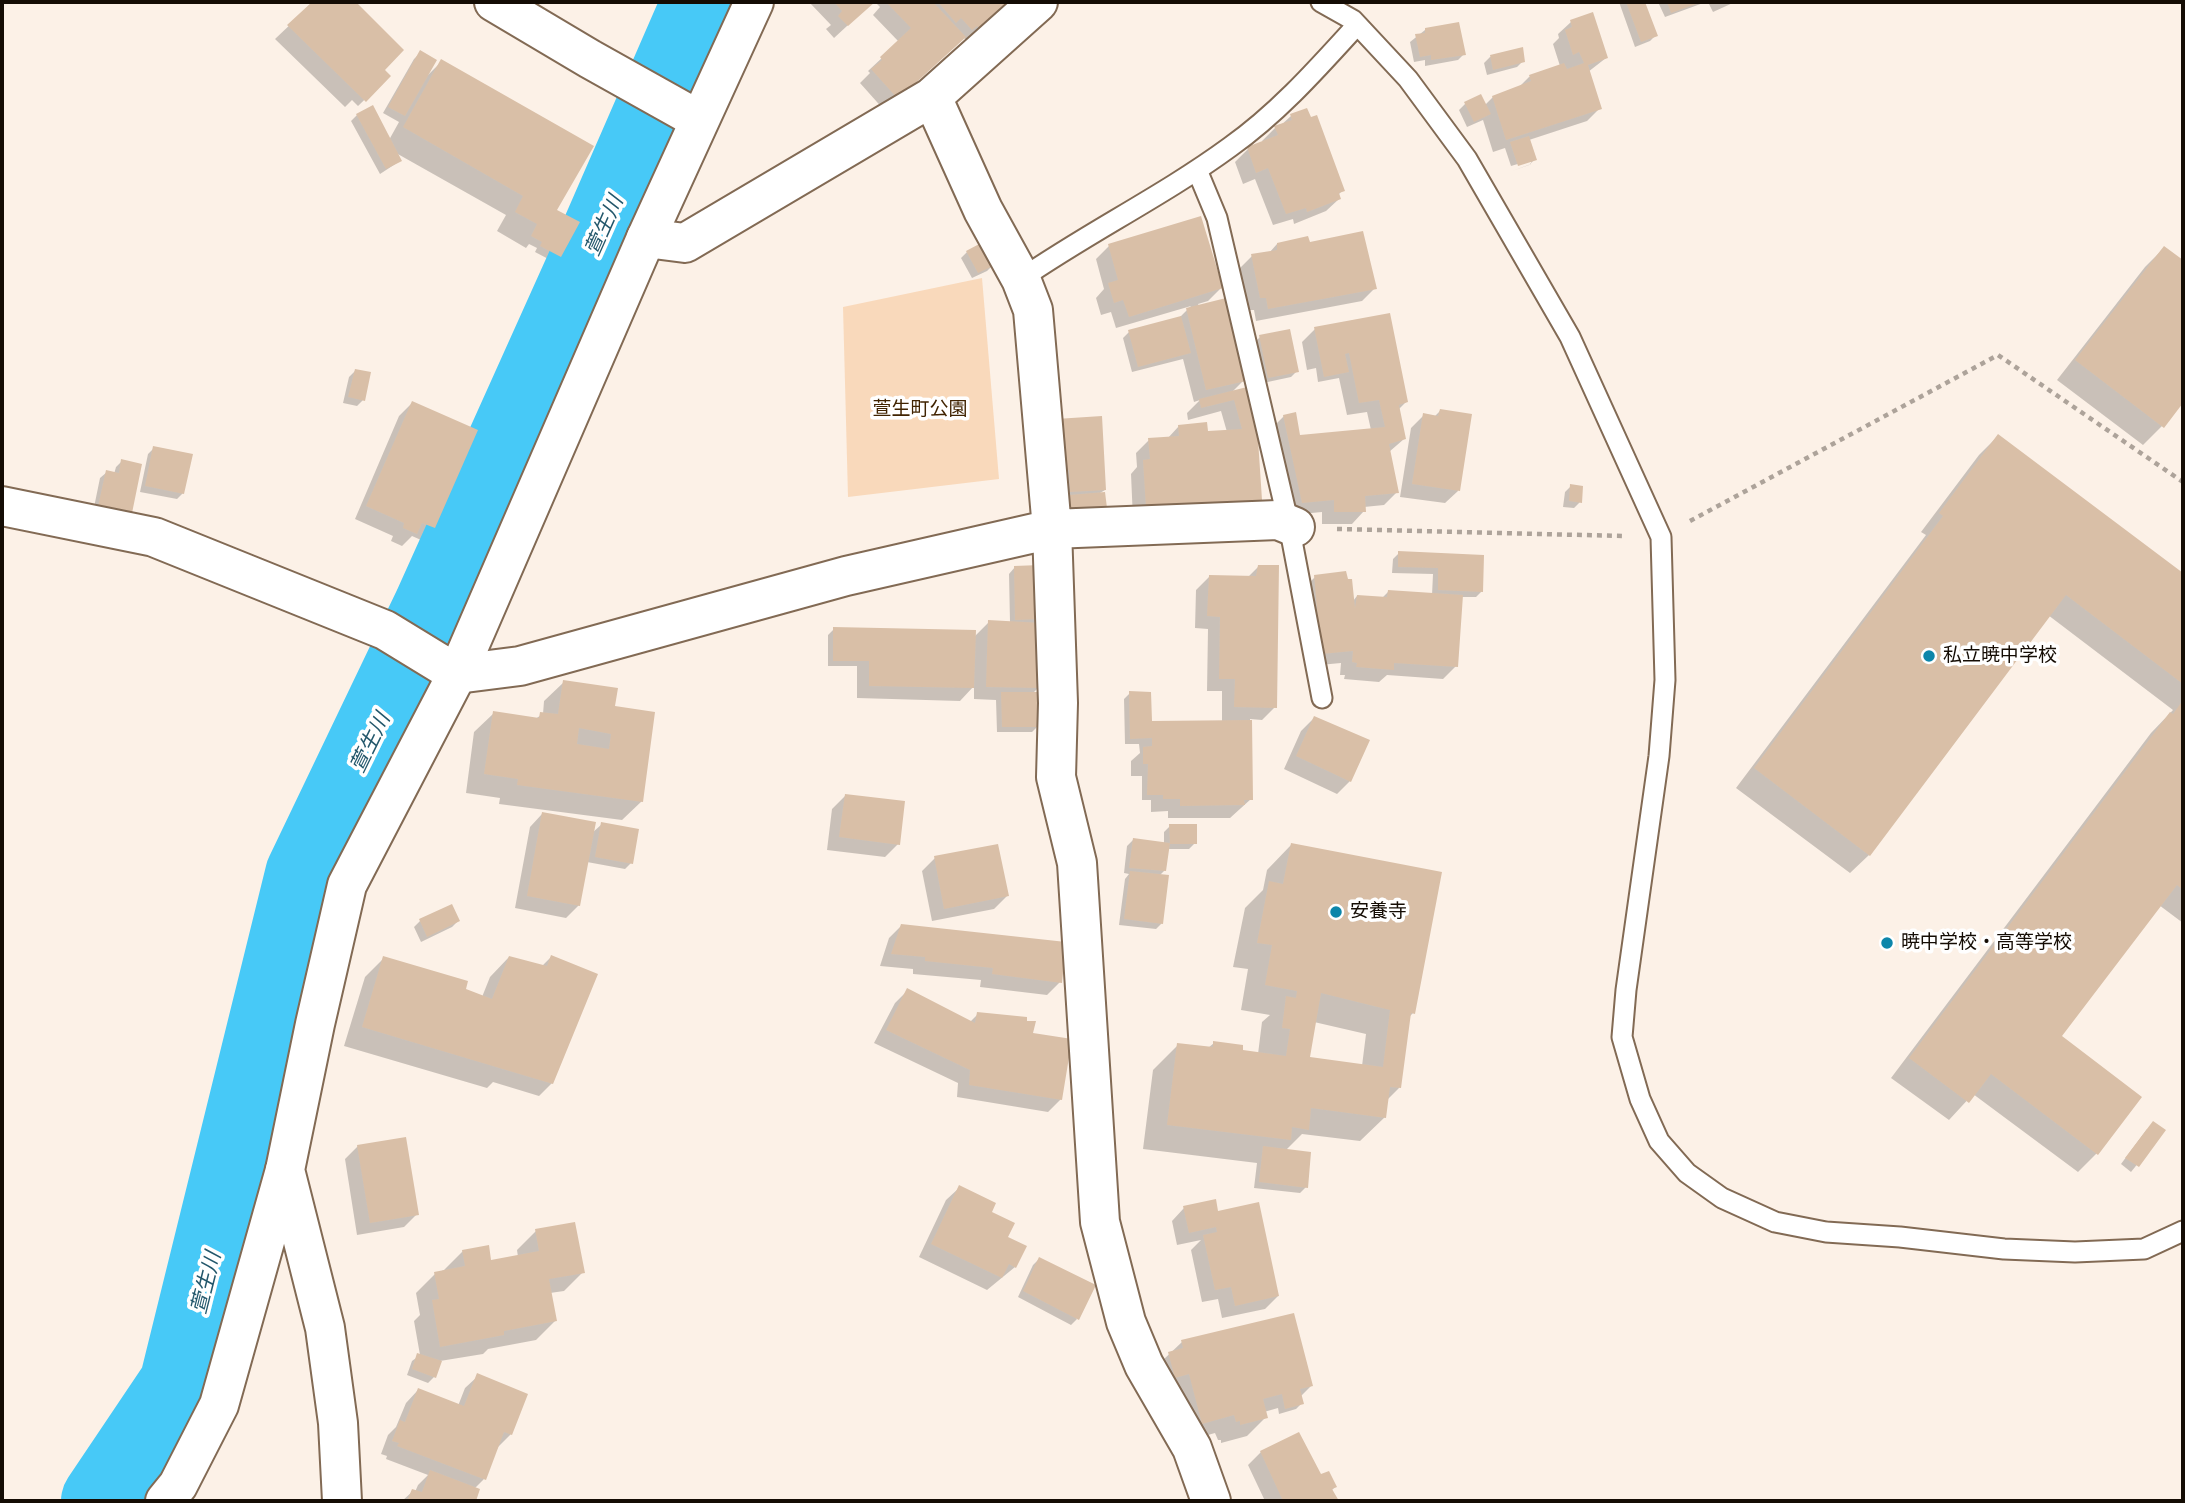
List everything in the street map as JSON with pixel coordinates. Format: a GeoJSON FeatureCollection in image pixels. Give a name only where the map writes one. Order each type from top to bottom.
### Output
{"type":"FeatureCollection","features":[{"type":"Feature","properties":{"kind":"street"},"geometry":{"type":"LineString","coordinates":[[494,2],[684,112]]}},
{"type":"Feature","properties":{"kind":"street"},"geometry":{"type":"LineString","coordinates":[[165,1501],[178,1485],[219,1405],[285,1170],[347,885],[646,238],[684,112],[754,2]]}},
{"type":"Feature","properties":{"kind":"street"},"geometry":{"type":"LineString","coordinates":[[646,238],[685,243],[932,97],[1038,2]]}},
{"type":"Feature","properties":{"kind":"street"},"geometry":{"type":"LineString","coordinates":[[932,97],[983,210],[1021,279],[1033,310],[1052,529],[1058,704],[1056,777],[1077,863],[1100,1222],[1126,1322],[1144,1365],[1192,1448],[1211,1501]]}},
{"type":"Feature","properties":{"kind":"street"},"geometry":{"type":"LineString","coordinates":[[2,506],[154,537],[385,630],[447,667],[520,666],[846,576],[1052,529],[1278,520],[1292,526]]}},
{"type":"Feature","properties":{"kind":"street"},"geometry":{"type":"LineString","coordinates":[[285,1170],[324,1328],[338,1423],[342,1501]]}},
{"type":"Feature","properties":{"kind":"lane"},"geometry":{"type":"LineString","coordinates":[[1321,2],[1353,20],[1408,79],[1467,159],[1570,337],[1661,537],[1665,680],[1659,756],[1626,990],[1622,1037],[1640,1099],[1659,1141],[1687,1173],[1722,1198],[1776,1222],[1826,1232],[2004,1249],[2075,1252],[2144,1249],[2183,1231]]}},
{"type":"Feature","properties":{"kind":"lane"},"geometry":{"type":"LineString","coordinates":[[1021,279],[1232,146],[1294,93],[1357,25]]}},
{"type":"Feature","properties":{"kind":"lane"},"geometry":{"type":"LineString","coordinates":[[1197,170],[1217,218],[1292,526],[1322,698]]}},
{"type":"Feature","properties":{"kind":"path"},"geometry":{"type":"LineString","coordinates":[[1661,537],[1998,355],[2183,482]]}},
{"type":"Feature","properties":{"kind":"path"},"geometry":{"type":"LineString","coordinates":[[1292,526],[1589,536]]}},
{"type":"Feature","properties":{"kind":"green space","name":"萱生町公園"},"geometry":{"type":"Polygon","coordinates":[[[982,278],[999,479],[848,497],[843,307],[982,278]]]}},
{"type":"Feature","properties":{"kind":"building"},"geometry":{"type":"Polygon","coordinates":[[[312,2],[356,2],[404,50],[385,70],[391,76],[366,102],[287,25],[312,2]]]}},
{"type":"Feature","properties":{"kind":"building"},"geometry":{"type":"Polygon","coordinates":[[[834,2],[875,2],[848,26],[838,16],[842,11],[834,2]]]}},
{"type":"Feature","properties":{"kind":"building"},"geometry":{"type":"Polygon","coordinates":[[[886,2],[933,2],[966,37],[898,99],[871,69],[911,28],[886,2]]]}},
{"type":"Feature","properties":{"kind":"building"},"geometry":{"type":"Polygon","coordinates":[[[938,2],[1010,2],[980,29],[977,26],[972,30],[961,18],[956,23],[938,2]]]}},
{"type":"Feature","properties":{"kind":"building"},"geometry":{"type":"Polygon","coordinates":[[[1626,2],[1645,2],[1658,36],[1641,42],[1626,2]]]}},
{"type":"Feature","properties":{"kind":"building"},"geometry":{"type":"Polygon","coordinates":[[[1667,2],[1702,2],[1671,13],[1667,2]]]}},
{"type":"Feature","properties":{"kind":"building"},"geometry":{"type":"Polygon","coordinates":[[[1593,12],[1608,58],[1588,65],[1602,109],[1506,140],[1492,96],[1531,81],[1529,75],[1564,63],[1567,69],[1584,63],[1579,52],[1573,55],[1565,30],[1572,27],[1570,20],[1593,12]]]}},
{"type":"Feature","properties":{"kind":"building"},"geometry":{"type":"Polygon","coordinates":[[[1459,22],[1466,55],[1431,60],[1431,55],[1420,57],[1415,34],[1425,33],[1425,28],[1459,22]]]}},
{"type":"Feature","properties":{"kind":"building"},"geometry":{"type":"Polygon","coordinates":[[[1523,47],[1525,62],[1493,70],[1490,55],[1523,47]]]}},
{"type":"Feature","properties":{"kind":"building"},"geometry":{"type":"Polygon","coordinates":[[[420,50],[437,60],[405,116],[388,107],[420,50]]]}},
{"type":"Feature","properties":{"kind":"building"},"geometry":{"type":"Polygon","coordinates":[[[441,59],[594,146],[557,210],[580,222],[561,257],[540,246],[542,242],[531,236],[537,224],[515,212],[523,196],[403,127],[441,59]]]}},
{"type":"Feature","properties":{"kind":"building"},"geometry":{"type":"Polygon","coordinates":[[[1481,94],[1491,114],[1474,122],[1464,102],[1481,94]]]}},
{"type":"Feature","properties":{"kind":"building"},"geometry":{"type":"Polygon","coordinates":[[[373,105],[402,161],[386,169],[356,114],[373,105]]]}},
{"type":"Feature","properties":{"kind":"building"},"geometry":{"type":"Polygon","coordinates":[[[1307,108],[1311,117],[1317,115],[1345,191],[1339,193],[1341,199],[1307,212],[1306,208],[1286,214],[1268,168],[1256,173],[1247,147],[1278,135],[1274,126],[1292,120],[1290,114],[1307,108]]]}},
{"type":"Feature","properties":{"kind":"building"},"geometry":{"type":"Polygon","coordinates":[[[1529,136],[1537,160],[1518,166],[1510,142],[1529,136]]]}},
{"type":"Feature","properties":{"kind":"building"},"geometry":{"type":"Polygon","coordinates":[[[1201,216],[1223,288],[1129,317],[1123,300],[1114,303],[1108,283],[1118,280],[1108,244],[1201,216]]]}},
{"type":"Feature","properties":{"kind":"building"},"geometry":{"type":"Polygon","coordinates":[[[1363,231],[1377,289],[1268,309],[1266,298],[1260,298],[1251,254],[1277,250],[1277,243],[1308,236],[1310,242],[1363,231]]]}},
{"type":"Feature","properties":{"kind":"building"},"geometry":{"type":"Polygon","coordinates":[[[983,242],[995,265],[978,273],[966,251],[983,242]]]}},
{"type":"Feature","properties":{"kind":"building"},"geometry":{"type":"Polygon","coordinates":[[[2164,246],[2183,260],[2183,403],[2164,428],[2075,360],[2164,246]]]}},
{"type":"Feature","properties":{"kind":"building"},"geometry":{"type":"Polygon","coordinates":[[[1226,298],[1246,381],[1206,390],[1186,308],[1226,298]]]}},
{"type":"Feature","properties":{"kind":"building"},"geometry":{"type":"Polygon","coordinates":[[[1390,313],[1408,402],[1399,405],[1406,439],[1389,444],[1399,493],[1365,496],[1366,512],[1334,512],[1334,500],[1302,503],[1283,415],[1296,412],[1300,435],[1385,427],[1379,400],[1359,403],[1349,353],[1345,354],[1349,372],[1324,377],[1314,327],[1390,313]]]}},
{"type":"Feature","properties":{"kind":"building"},"geometry":{"type":"Polygon","coordinates":[[[1181,316],[1191,353],[1138,367],[1128,330],[1181,316]]]}},
{"type":"Feature","properties":{"kind":"building"},"geometry":{"type":"Polygon","coordinates":[[[1290,329],[1299,372],[1268,378],[1259,335],[1290,329]]]}},
{"type":"Feature","properties":{"kind":"building"},"geometry":{"type":"Polygon","coordinates":[[[355,369],[371,372],[365,401],[348,397],[355,369]]]}},
{"type":"Feature","properties":{"kind":"building"},"geometry":{"type":"Polygon","coordinates":[[[1247,387],[1257,424],[1262,500],[1146,508],[1143,460],[1150,459],[1148,438],[1179,436],[1178,425],[1207,422],[1208,431],[1242,429],[1234,400],[1201,408],[1199,399],[1247,387]]]}},
{"type":"Feature","properties":{"kind":"building"},"geometry":{"type":"Polygon","coordinates":[[[412,401],[478,430],[435,528],[422,523],[417,534],[403,528],[404,523],[366,506],[412,401]]]}},
{"type":"Feature","properties":{"kind":"building"},"geometry":{"type":"Polygon","coordinates":[[[1440,409],[1472,414],[1460,491],[1412,484],[1423,413],[1438,416],[1440,409]]]}},
{"type":"Feature","properties":{"kind":"building"},"geometry":{"type":"Polygon","coordinates":[[[1102,416],[1106,490],[1070,492],[1069,470],[1060,472],[1056,419],[1102,416]]]}},
{"type":"Feature","properties":{"kind":"building"},"geometry":{"type":"Polygon","coordinates":[[[1998,434],[2183,573],[2183,684],[2066,595],[1870,856],[1754,768],[1943,516],[1939,513],[1998,434]]]}},
{"type":"Feature","properties":{"kind":"building"},"geometry":{"type":"Polygon","coordinates":[[[153,446],[193,454],[184,494],[145,486],[153,446]]]}},
{"type":"Feature","properties":{"kind":"building"},"geometry":{"type":"Polygon","coordinates":[[[121,459],[142,464],[131,518],[97,511],[106,470],[119,473],[121,459]]]}},
{"type":"Feature","properties":{"kind":"building"},"geometry":{"type":"Polygon","coordinates":[[[1570,484],[1583,486],[1582,503],[1569,501],[1570,484]]]}},
{"type":"Feature","properties":{"kind":"building"},"geometry":{"type":"Polygon","coordinates":[[[1105,492],[1107,508],[1070,510],[1069,495],[1105,492]]]}},
{"type":"Feature","properties":{"kind":"building"},"geometry":{"type":"Polygon","coordinates":[[[1398,551],[1484,555],[1483,592],[1438,590],[1438,568],[1398,567],[1398,551]]]}},
{"type":"Feature","properties":{"kind":"building"},"geometry":{"type":"Polygon","coordinates":[[[1040,565],[1041,619],[1015,620],[1014,566],[1040,565]]]}},
{"type":"Feature","properties":{"kind":"building"},"geometry":{"type":"Polygon","coordinates":[[[1258,565],[1279,565],[1277,708],[1234,707],[1235,679],[1219,679],[1220,617],[1207,616],[1209,575],[1256,576],[1258,565]]]}},
{"type":"Feature","properties":{"kind":"building"},"geometry":{"type":"Polygon","coordinates":[[[1346,571],[1348,579],[1352,579],[1355,608],[1357,595],[1387,597],[1388,590],[1463,595],[1458,667],[1394,663],[1394,670],[1356,667],[1357,663],[1352,662],[1353,651],[1321,654],[1314,575],[1346,571]]]}},
{"type":"Feature","properties":{"kind":"building"},"geometry":{"type":"Polygon","coordinates":[[[988,620],[1042,623],[1040,688],[986,687],[988,620]]]}},
{"type":"Feature","properties":{"kind":"building"},"geometry":{"type":"Polygon","coordinates":[[[833,627],[976,630],[974,688],[869,686],[869,661],[833,661],[833,627]]]}},
{"type":"Feature","properties":{"kind":"building"},"geometry":{"type":"Polygon","coordinates":[[[563,680],[618,688],[615,706],[655,712],[643,802],[517,785],[518,779],[484,774],[493,711],[539,718],[540,712],[558,714],[563,680]],[[579,728],[577,744],[609,749],[611,734],[579,728]]]}},
{"type":"Feature","properties":{"kind":"building"},"geometry":{"type":"Polygon","coordinates":[[[1129,691],[1151,692],[1152,721],[1252,720],[1253,800],[1244,800],[1245,805],[1180,806],[1180,799],[1147,795],[1148,764],[1143,764],[1143,747],[1152,746],[1152,738],[1130,739],[1129,691]]]}},
{"type":"Feature","properties":{"kind":"building"},"geometry":{"type":"Polygon","coordinates":[[[1001,692],[1039,692],[1040,727],[1002,727],[1001,692]]]}},
{"type":"Feature","properties":{"kind":"building"},"geometry":{"type":"Polygon","coordinates":[[[2183,700],[2183,890],[2177,885],[2062,1036],[2142,1097],[2098,1155],[1991,1074],[1969,1103],[1909,1058],[2170,712],[2173,714],[2183,700]]]}},
{"type":"Feature","properties":{"kind":"building"},"geometry":{"type":"Polygon","coordinates":[[[1314,716],[1370,740],[1351,782],[1296,756],[1314,716]]]}},
{"type":"Feature","properties":{"kind":"building"},"geometry":{"type":"Polygon","coordinates":[[[845,794],[905,801],[900,845],[839,837],[845,794]]]}},
{"type":"Feature","properties":{"kind":"building"},"geometry":{"type":"Polygon","coordinates":[[[542,812],[596,822],[580,906],[527,896],[542,812]]]}},
{"type":"Feature","properties":{"kind":"building"},"geometry":{"type":"Polygon","coordinates":[[[601,822],[639,829],[633,864],[595,857],[601,822]]]}},
{"type":"Feature","properties":{"kind":"building"},"geometry":{"type":"Polygon","coordinates":[[[1169,824],[1197,824],[1197,844],[1170,844],[1169,824]]]}},
{"type":"Feature","properties":{"kind":"building"},"geometry":{"type":"Polygon","coordinates":[[[1133,838],[1170,843],[1166,871],[1129,868],[1133,838]]]}},
{"type":"Feature","properties":{"kind":"building"},"geometry":{"type":"Polygon","coordinates":[[[1291,843],[1442,872],[1415,1014],[1411,1013],[1401,1088],[1390,1087],[1386,1118],[1311,1108],[1309,1130],[1292,1127],[1291,1140],[1167,1125],[1177,1043],[1213,1047],[1213,1041],[1243,1045],[1243,1050],[1286,1056],[1290,1029],[1282,1028],[1286,996],[1296,998],[1297,991],[1265,985],[1272,945],[1257,943],[1269,881],[1283,884],[1291,843]],[[1321,993],[1310,1057],[1383,1067],[1390,1010],[1321,993]]]}},
{"type":"Feature","properties":{"kind":"building"},"geometry":{"type":"Polygon","coordinates":[[[998,844],[1009,896],[944,909],[934,856],[998,844]]]}},
{"type":"Feature","properties":{"kind":"building"},"geometry":{"type":"Polygon","coordinates":[[[1130,871],[1169,875],[1163,924],[1124,919],[1130,871]]]}},
{"type":"Feature","properties":{"kind":"building"},"geometry":{"type":"Polygon","coordinates":[[[452,904],[460,921],[427,937],[419,919],[452,904]]]}},
{"type":"Feature","properties":{"kind":"building"},"geometry":{"type":"Polygon","coordinates":[[[901,924],[1066,942],[1062,983],[992,974],[993,968],[925,961],[925,957],[891,954],[901,924]]]}},
{"type":"Feature","properties":{"kind":"building"},"geometry":{"type":"Polygon","coordinates":[[[551,955],[598,974],[553,1084],[362,1027],[383,956],[468,981],[466,989],[492,999],[509,956],[547,966],[551,955]]]}},
{"type":"Feature","properties":{"kind":"building"},"geometry":{"type":"Polygon","coordinates":[[[907,988],[975,1023],[977,1012],[1027,1017],[1027,1021],[1036,1021],[1033,1033],[1072,1039],[1062,1100],[969,1085],[970,1070],[886,1030],[907,988]]]}},
{"type":"Feature","properties":{"kind":"building"},"geometry":{"type":"Polygon","coordinates":[[[2153,1121],[2166,1130],[2139,1167],[2125,1158],[2153,1121]]]}},
{"type":"Feature","properties":{"kind":"building"},"geometry":{"type":"Polygon","coordinates":[[[406,1137],[419,1215],[370,1223],[357,1145],[406,1137]]]}},
{"type":"Feature","properties":{"kind":"building"},"geometry":{"type":"Polygon","coordinates":[[[1263,1146],[1311,1152],[1308,1188],[1259,1182],[1263,1146]]]}},
{"type":"Feature","properties":{"kind":"building"},"geometry":{"type":"Polygon","coordinates":[[[959,1185],[996,1203],[992,1212],[1015,1223],[1008,1237],[1027,1246],[1016,1268],[1009,1264],[1002,1278],[931,1244],[959,1185]]]}},
{"type":"Feature","properties":{"kind":"building"},"geometry":{"type":"Polygon","coordinates":[[[1216,1199],[1218,1211],[1259,1202],[1279,1296],[1235,1306],[1231,1287],[1215,1290],[1203,1235],[1217,1232],[1216,1227],[1189,1233],[1183,1206],[1216,1199]]]}},
{"type":"Feature","properties":{"kind":"building"},"geometry":{"type":"Polygon","coordinates":[[[575,1222],[585,1273],[549,1279],[557,1321],[504,1331],[504,1335],[440,1347],[432,1300],[439,1299],[434,1272],[465,1266],[462,1250],[489,1245],[491,1260],[539,1251],[535,1229],[575,1222]]]}},
{"type":"Feature","properties":{"kind":"building"},"geometry":{"type":"Polygon","coordinates":[[[1039,1257],[1096,1285],[1079,1320],[1023,1291],[1039,1257]]]}},
{"type":"Feature","properties":{"kind":"building"},"geometry":{"type":"Polygon","coordinates":[[[1294,1313],[1313,1386],[1300,1389],[1304,1404],[1285,1409],[1282,1394],[1263,1399],[1268,1418],[1240,1425],[1234,1415],[1202,1424],[1189,1374],[1175,1378],[1168,1352],[1183,1348],[1181,1340],[1294,1313]]]}},
{"type":"Feature","properties":{"kind":"building"},"geometry":{"type":"Polygon","coordinates":[[[417,1353],[442,1361],[436,1378],[412,1369],[417,1353]]]}},
{"type":"Feature","properties":{"kind":"building"},"geometry":{"type":"Polygon","coordinates":[[[477,1373],[528,1394],[512,1435],[504,1432],[486,1480],[397,1446],[399,1443],[392,1441],[400,1420],[405,1422],[418,1388],[464,1406],[477,1373]]]}},
{"type":"Feature","properties":{"kind":"building"},"geometry":{"type":"Polygon","coordinates":[[[1299,1432],[1321,1474],[1329,1471],[1337,1487],[1332,1489],[1339,1501],[1283,1501],[1260,1451],[1299,1432]]]}},
{"type":"Feature","properties":{"kind":"building"},"geometry":{"type":"Polygon","coordinates":[[[430,1470],[480,1489],[476,1501],[407,1501],[412,1489],[422,1492],[430,1470]]]}},
{"type":"Feature","properties":{"kind":"waterway","name":"萱生川"},"geometry":{"type":"LineString","coordinates":[[103,1501],[181,1385],[307,875],[435,608],[704,2]]}},
{"type":"Feature","properties":{"kind":"place","name":"私立暁中学校"},"geometry":{"type":"Point","coordinates":[1929,656]}},
{"type":"Feature","properties":{"kind":"place","name":"安養寺"},"geometry":{"type":"Point","coordinates":[1336,912]}},
{"type":"Feature","properties":{"kind":"place","name":"暁中学校・高等学校"},"geometry":{"type":"Point","coordinates":[1887,943]}}]}
